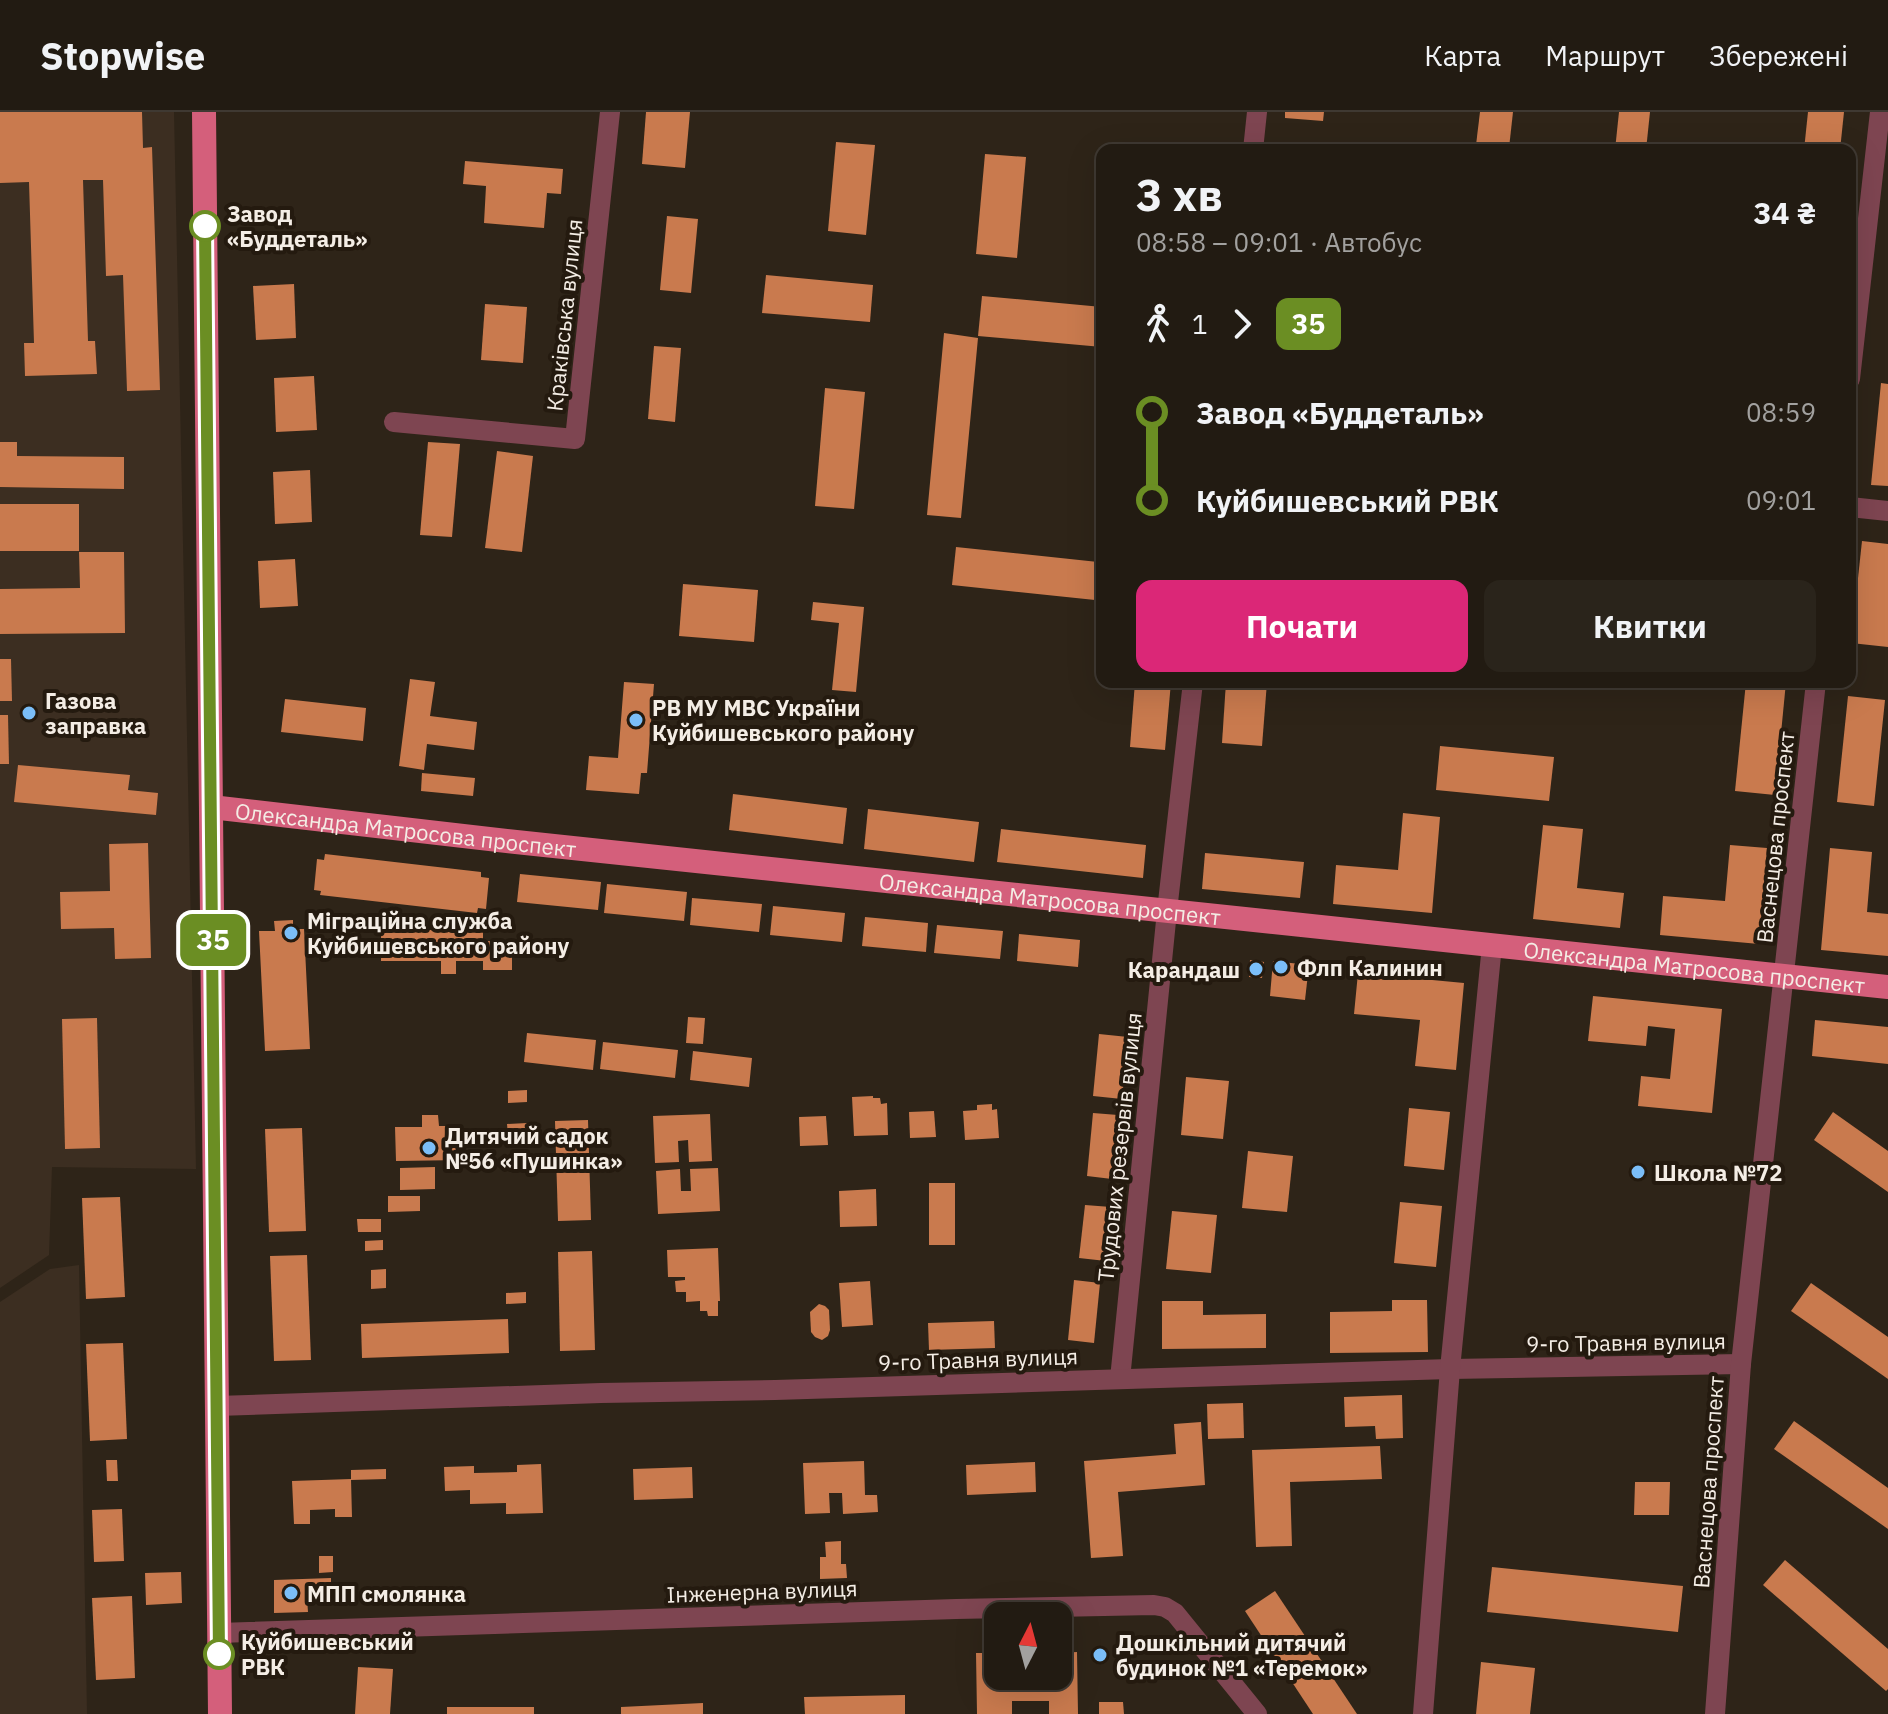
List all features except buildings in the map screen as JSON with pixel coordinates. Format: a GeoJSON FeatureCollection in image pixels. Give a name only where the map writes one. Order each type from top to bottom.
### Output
{"type":"FeatureCollection","features":[{"type":"Feature","properties":{"kind":"main road"},"geometry":{"type":"LineString","coordinates":[[204,112],[220,1714]]}},
{"type":"Feature","properties":{"kind":"main road","name":"Олександра Матросова проспект"},"geometry":{"type":"LineString","coordinates":[[211,807],[1888,987]]}},
{"type":"Feature","properties":{"kind":"street","name":"Краківська вулиця"},"geometry":{"type":"LineString","coordinates":[[394,422],[575,439],[610,112]]}},
{"type":"Feature","properties":{"kind":"street"},"geometry":{"type":"LineString","coordinates":[[1254,144],[1257,112]]}},
{"type":"Feature","properties":{"kind":"street"},"geometry":{"type":"LineString","coordinates":[[1856,326],[1880,112]]}},
{"type":"Feature","properties":{"kind":"street"},"geometry":{"type":"LineString","coordinates":[[1856,508],[1888,511]]}},
{"type":"Feature","properties":{"kind":"street","name":"Трудових резервів вулиця"},"geometry":{"type":"LineString","coordinates":[[1120,1379],[1192,688]]}},
{"type":"Feature","properties":{"kind":"street","name":"Васнецова проспект"},"geometry":{"type":"LineString","coordinates":[[1715,1714],[1741,1364],[1815,688]]}},
{"type":"Feature","properties":{"kind":"street"},"geometry":{"type":"LineString","coordinates":[[1423,1714],[1450,1369],[1492,945]]}},
{"type":"Feature","properties":{"kind":"street","name":"9-го Травня вулиця"},"geometry":{"type":"LineString","coordinates":[[217,1406],[1450,1369],[1741,1364]]}},
{"type":"Feature","properties":{"kind":"street","name":"Інженерна вулиця"},"geometry":{"type":"LineString","coordinates":[[219,1633],[1154,1605],[1175,1613],[1257,1714]]}},
{"type":"Feature","properties":{"kind":"shaded area"},"geometry":{"type":"Polygon","coordinates":[[[0,112],[174,112],[196,1169],[52,1167],[49,1255],[0,1288],[0,112]]]}},
{"type":"Feature","properties":{"kind":"shaded area"},"geometry":{"type":"Polygon","coordinates":[[[79,1265],[87,1714],[0,1714],[0,1302],[50,1269],[79,1265]]]}},
{"type":"Feature","properties":{"kind":"bus line","name":"35"},"geometry":{"type":"LineString","coordinates":[[205,226],[219,1654]]}},
{"type":"Feature","properties":{"kind":"place","name":"Завод «Буддеталь»"},"geometry":{"type":"Point","coordinates":[205,226]}},
{"type":"Feature","properties":{"kind":"place","name":"Газова заправка"},"geometry":{"type":"Point","coordinates":[29,713]}},
{"type":"Feature","properties":{"kind":"place","name":"РВ МУ МВС України Куйбишевського району"},"geometry":{"type":"Point","coordinates":[636,720]}},
{"type":"Feature","properties":{"kind":"place","name":"Міграційна служба Куйбишевського району"},"geometry":{"type":"Point","coordinates":[291,933]}},
{"type":"Feature","properties":{"kind":"place","name":"Флп Калинин"},"geometry":{"type":"Point","coordinates":[1281,967]}},
{"type":"Feature","properties":{"kind":"place","name":"Карандаш"},"geometry":{"type":"Point","coordinates":[1256,969]}},
{"type":"Feature","properties":{"kind":"place","name":"Дитячий садок №56 «Пушинка»"},"geometry":{"type":"Point","coordinates":[429,1148]}},
{"type":"Feature","properties":{"kind":"place","name":"Школа №72"},"geometry":{"type":"Point","coordinates":[1638,1172]}},
{"type":"Feature","properties":{"kind":"place","name":"МПП смолянка"},"geometry":{"type":"Point","coordinates":[291,1593]}},
{"type":"Feature","properties":{"kind":"place","name":"Куйбишевський РВК"},"geometry":{"type":"Point","coordinates":[219,1654]}},
{"type":"Feature","properties":{"kind":"place","name":"Дошкільний дитячий будинок №1 «Теремок»"},"geometry":{"type":"Point","coordinates":[1100,1655]}}]}
